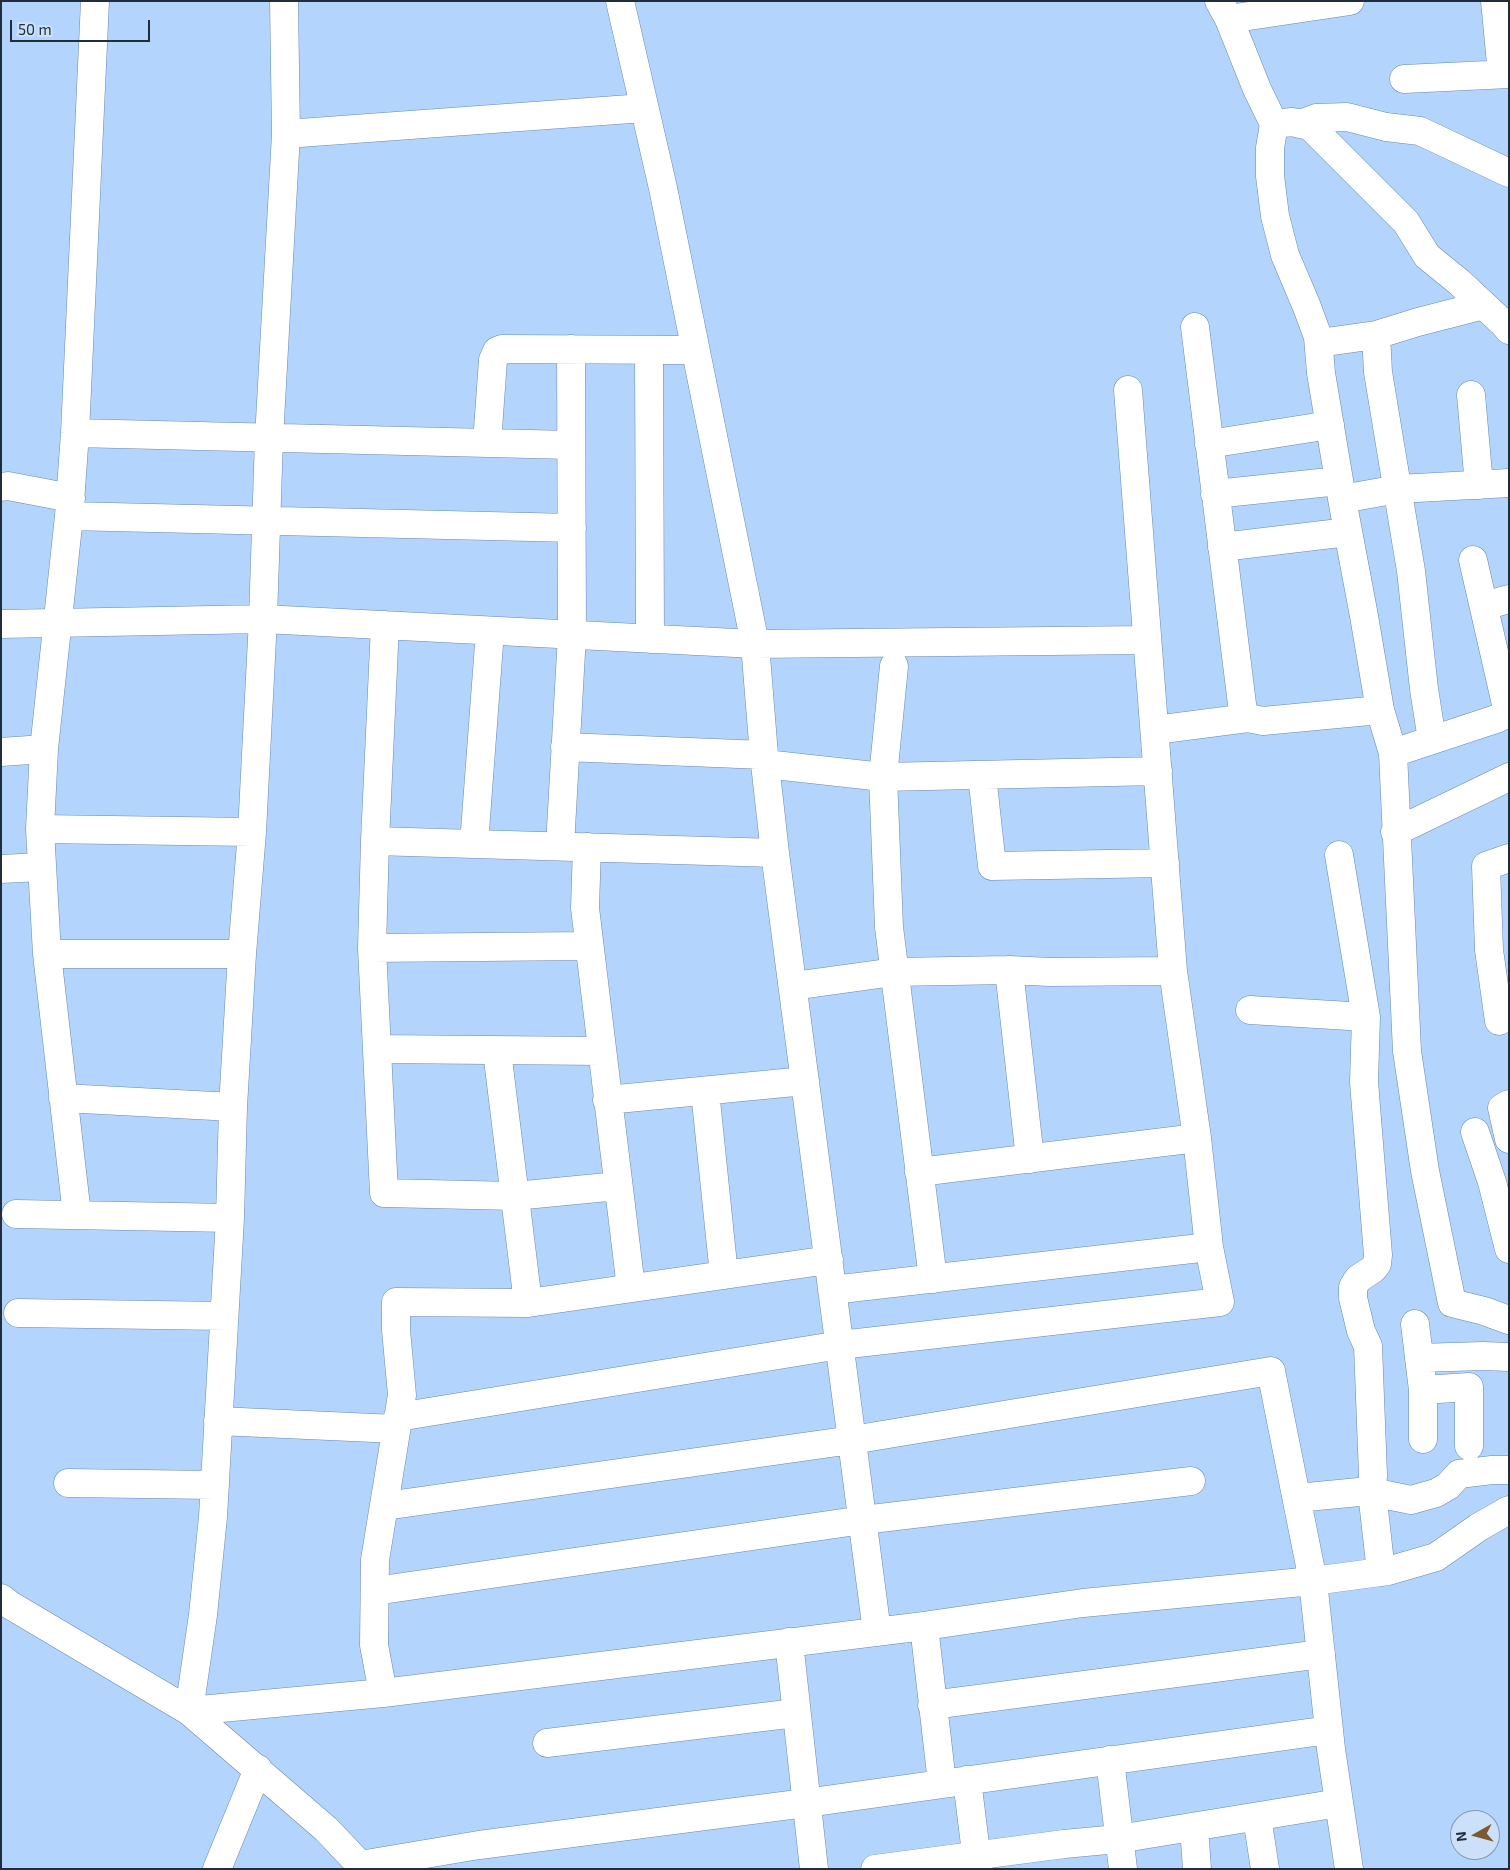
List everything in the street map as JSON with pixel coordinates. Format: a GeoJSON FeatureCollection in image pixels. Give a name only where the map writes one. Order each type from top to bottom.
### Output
{"type":"FeatureCollection","features":[{"type":"Feature","properties":{"kind":"street"},"geometry":{"type":"LineString","coordinates":[[77,1215],[47,954],[40,829],[44,748],[70,507],[75,433],[95,1]]}},
{"type":"Feature","properties":{"kind":"street"},"geometry":{"type":"LineString","coordinates":[[189,1710],[203,1615],[215,1485],[230,1218],[233,1107],[242,954],[252,832],[264,619],[265,521],[286,134],[284,1]]}},
{"type":"Feature","properties":{"kind":"street"},"geometry":{"type":"LineString","coordinates":[[620,1],[663,188],[755,644],[775,853],[877,1632]]}},
{"type":"Feature","properties":{"kind":"street"},"geometry":{"type":"LineString","coordinates":[[1350,1],[1224,10],[1256,89],[1274,124],[1270,148],[1270,176],[1275,216],[1285,255],[1307,307],[1319,343],[1340,490],[1380,710],[1393,753],[1395,832],[1407,1051],[1425,1171],[1452,1304],[1484,1311],[1509,1320]]}},
{"type":"Feature","properties":{"kind":"street"},"geometry":{"type":"LineString","coordinates":[[1404,79],[1506,74],[1496,1]]}},
{"type":"Feature","properties":{"kind":"street"},"geometry":{"type":"LineString","coordinates":[[286,134],[644,108]]}},
{"type":"Feature","properties":{"kind":"street"},"geometry":{"type":"LineString","coordinates":[[1300,124],[1316,118],[1347,117],[1386,127],[1420,131],[1509,173]]}},
{"type":"Feature","properties":{"kind":"street"},"geometry":{"type":"LineString","coordinates":[[1274,124],[1292,122],[1310,126],[1406,222],[1427,256],[1493,305],[1509,330]]}},
{"type":"Feature","properties":{"kind":"street"},"geometry":{"type":"LineString","coordinates":[[1319,343],[1376,335],[1418,322],[1493,305]]}},
{"type":"Feature","properties":{"kind":"street"},"geometry":{"type":"LineString","coordinates":[[1195,327],[1243,712],[1254,721],[1263,721],[1380,710]]}},
{"type":"Feature","properties":{"kind":"street"},"geometry":{"type":"LineString","coordinates":[[1376,335],[1378,372],[1411,571],[1424,689],[1432,740]]}},
{"type":"Feature","properties":{"kind":"street"},"geometry":{"type":"LineString","coordinates":[[487,443],[492,360],[497,351],[502,349],[696,350]]}},
{"type":"Feature","properties":{"kind":"street"},"geometry":{"type":"LineString","coordinates":[[560,846],[572,635],[571,349]]}},
{"type":"Feature","properties":{"kind":"street"},"geometry":{"type":"LineString","coordinates":[[649,350],[650,639]]}},
{"type":"Feature","properties":{"kind":"street"},"geometry":{"type":"LineString","coordinates":[[218,1421],[397,1423],[840,1345],[1220,1302],[1209,1247],[1197,1138],[1173,971],[1128,390]]}},
{"type":"Feature","properties":{"kind":"street"},"geometry":{"type":"LineString","coordinates":[[1471,395],[1479,485]]}},
{"type":"Feature","properties":{"kind":"street"},"geometry":{"type":"LineString","coordinates":[[1209,444],[1330,425]]}},
{"type":"Feature","properties":{"kind":"street"},"geometry":{"type":"LineString","coordinates":[[75,433],[571,445]]}},
{"type":"Feature","properties":{"kind":"street"},"geometry":{"type":"LineString","coordinates":[[1215,494],[1398,489],[1509,483]]}},
{"type":"Feature","properties":{"kind":"street"},"geometry":{"type":"LineString","coordinates":[[1,487],[8,486],[70,507],[265,521],[572,528]]}},
{"type":"Feature","properties":{"kind":"street"},"geometry":{"type":"LineString","coordinates":[[1222,547],[1348,532]]}},
{"type":"Feature","properties":{"kind":"street"},"geometry":{"type":"LineString","coordinates":[[1393,753],[1496,719],[1508,713],[1496,602],[1473,560]]}},
{"type":"Feature","properties":{"kind":"street"},"geometry":{"type":"LineString","coordinates":[[1,624],[264,619],[755,644],[1148,640]]}},
{"type":"Feature","properties":{"kind":"street"},"geometry":{"type":"LineString","coordinates":[[385,625],[372,948],[384,1193],[515,1196],[618,1186]]}},
{"type":"Feature","properties":{"kind":"street"},"geometry":{"type":"LineString","coordinates":[[474,844],[490,631]]}},
{"type":"Feature","properties":{"kind":"street"},"geometry":{"type":"LineString","coordinates":[[894,666],[883,777],[889,927],[933,1279]]}},
{"type":"Feature","properties":{"kind":"street"},"geometry":{"type":"LineString","coordinates":[[1154,730],[1248,718]]}},
{"type":"Feature","properties":{"kind":"street"},"geometry":{"type":"LineString","coordinates":[[1,752],[44,748]]}},
{"type":"Feature","properties":{"kind":"street"},"geometry":{"type":"LineString","coordinates":[[565,748],[765,760],[883,777],[1158,771]]}},
{"type":"Feature","properties":{"kind":"street"},"geometry":{"type":"LineString","coordinates":[[982,775],[992,866],[1165,863]]}},
{"type":"Feature","properties":{"kind":"street"},"geometry":{"type":"LineString","coordinates":[[1395,832],[1509,776]]}},
{"type":"Feature","properties":{"kind":"street"},"geometry":{"type":"LineString","coordinates":[[40,829],[252,832]]}},
{"type":"Feature","properties":{"kind":"street"},"geometry":{"type":"LineString","coordinates":[[375,841],[775,853]]}},
{"type":"Feature","properties":{"kind":"street"},"geometry":{"type":"LineString","coordinates":[[587,848],[585,908],[631,1288]]}},
{"type":"Feature","properties":{"kind":"street"},"geometry":{"type":"LineString","coordinates":[[1339,855],[1366,1017],[1364,1082],[1378,1255],[1377,1264],[1373,1269],[1358,1278],[1353,1287],[1353,1298],[1361,1331],[1368,1346],[1372,1428],[1372,1492],[1381,1572]]}},
{"type":"Feature","properties":{"kind":"street"},"geometry":{"type":"LineString","coordinates":[[1499,1021],[1489,950],[1486,866],[1509,858]]}},
{"type":"Feature","properties":{"kind":"street"},"geometry":{"type":"LineString","coordinates":[[1,870],[41,866]]}},
{"type":"Feature","properties":{"kind":"street"},"geometry":{"type":"LineString","coordinates":[[372,948],[589,946]]}},
{"type":"Feature","properties":{"kind":"street"},"geometry":{"type":"LineString","coordinates":[[47,954],[242,954]]}},
{"type":"Feature","properties":{"kind":"street"},"geometry":{"type":"LineString","coordinates":[[793,986],[894,972],[1010,970],[1050,972],[1173,971]]}},
{"type":"Feature","properties":{"kind":"street"},"geometry":{"type":"LineString","coordinates":[[1010,970],[1030,1159]]}},
{"type":"Feature","properties":{"kind":"street"},"geometry":{"type":"LineString","coordinates":[[1250,1010],[1366,1017]]}},
{"type":"Feature","properties":{"kind":"street"},"geometry":{"type":"LineString","coordinates":[[378,1049],[601,1051]]}},
{"type":"Feature","properties":{"kind":"street"},"geometry":{"type":"LineString","coordinates":[[496,1051],[528,1303]]}},
{"type":"Feature","properties":{"kind":"street"},"geometry":{"type":"LineString","coordinates":[[607,1100],[805,1082]]}},
{"type":"Feature","properties":{"kind":"street"},"geometry":{"type":"LineString","coordinates":[[705,1090],[724,1275]]}},
{"type":"Feature","properties":{"kind":"street"},"geometry":{"type":"LineString","coordinates":[[63,1098],[233,1107]]}},
{"type":"Feature","properties":{"kind":"street"},"geometry":{"type":"LineString","coordinates":[[1509,1104],[1502,1108],[1509,1139]]}},
{"type":"Feature","properties":{"kind":"street"},"geometry":{"type":"LineString","coordinates":[[1475,1132],[1492,1182],[1509,1249]]}},
{"type":"Feature","properties":{"kind":"street"},"geometry":{"type":"LineString","coordinates":[[919,1172],[1197,1138]]}},
{"type":"Feature","properties":{"kind":"street"},"geometry":{"type":"LineString","coordinates":[[16,1214],[230,1218]]}},
{"type":"Feature","properties":{"kind":"street"},"geometry":{"type":"LineString","coordinates":[[832,1290],[1209,1247]]}},
{"type":"Feature","properties":{"kind":"street"},"geometry":{"type":"LineString","coordinates":[[383,1694],[374,1645],[376,1560],[402,1395],[396,1330],[396,1302],[528,1303],[829,1260]]}},
{"type":"Feature","properties":{"kind":"street"},"geometry":{"type":"LineString","coordinates":[[18,1313],[224,1316]]}},
{"type":"Feature","properties":{"kind":"street"},"geometry":{"type":"LineString","coordinates":[[1415,1324],[1422,1390],[1423,1439]]}},
{"type":"Feature","properties":{"kind":"street"},"geometry":{"type":"LineString","coordinates":[[1419,1358],[1509,1357]]}},
{"type":"Feature","properties":{"kind":"street"},"geometry":{"type":"LineString","coordinates":[[385,1506],[852,1440],[1271,1371],[1313,1581],[1328,1730],[1350,1869]]}},
{"type":"Feature","properties":{"kind":"street"},"geometry":{"type":"LineString","coordinates":[[1422,1390],[1469,1387],[1469,1446]]}},
{"type":"Feature","properties":{"kind":"street"},"geometry":{"type":"LineString","coordinates":[[1297,1498],[1372,1492],[1411,1500],[1436,1493],[1448,1486],[1459,1474],[1509,1470]]}},
{"type":"Feature","properties":{"kind":"street"},"geometry":{"type":"LineString","coordinates":[[375,1591],[862,1520],[1191,1481]]}},
{"type":"Feature","properties":{"kind":"street"},"geometry":{"type":"LineString","coordinates":[[68,1483],[215,1485]]}},
{"type":"Feature","properties":{"kind":"street"},"geometry":{"type":"LineString","coordinates":[[189,1710],[383,1694],[924,1626],[1083,1603],[1313,1581],[1381,1572],[1436,1557],[1479,1527],[1509,1510]]}},
{"type":"Feature","properties":{"kind":"street"},"geometry":{"type":"LineString","coordinates":[[4,1604],[189,1710],[326,1829],[353,1864],[1328,1730]]}},
{"type":"Feature","properties":{"kind":"street"},"geometry":{"type":"LineString","coordinates":[[924,1626],[932,1705],[977,1862]]}},
{"type":"Feature","properties":{"kind":"street"},"geometry":{"type":"LineString","coordinates":[[789,1642],[814,1869]]}},
{"type":"Feature","properties":{"kind":"street"},"geometry":{"type":"LineString","coordinates":[[932,1705],[1321,1654]]}},
{"type":"Feature","properties":{"kind":"street"},"geometry":{"type":"LineString","coordinates":[[547,1743],[796,1713]]}},
{"type":"Feature","properties":{"kind":"street"},"geometry":{"type":"LineString","coordinates":[[1110,1760],[1118,1840],[1123,1869]]}},
{"type":"Feature","properties":{"kind":"street"},"geometry":{"type":"LineString","coordinates":[[217,1869],[258,1769]]}},
{"type":"Feature","properties":{"kind":"street"},"geometry":{"type":"LineString","coordinates":[[874,1869],[1052,1857],[1118,1840],[1339,1803]]}},
{"type":"Feature","properties":{"kind":"street"},"geometry":{"type":"LineString","coordinates":[[1257,1817],[1265,1869]]}},
{"type":"Feature","properties":{"kind":"street"},"geometry":{"type":"LineString","coordinates":[[1194,1827],[1197,1869]]}}]}
